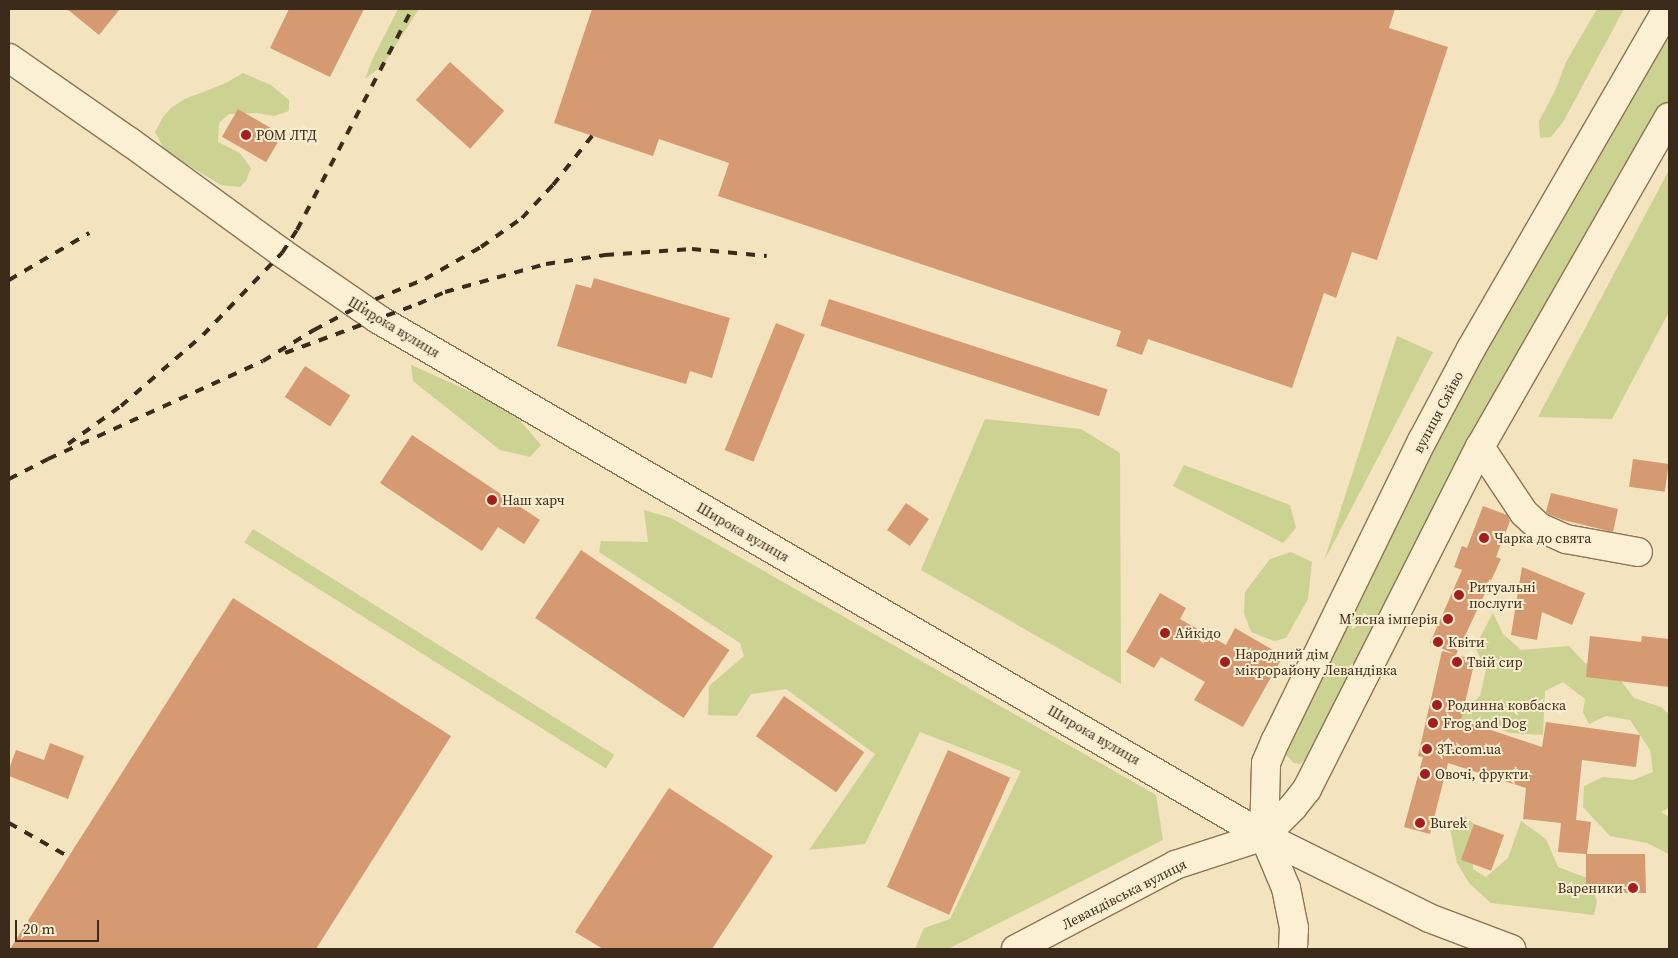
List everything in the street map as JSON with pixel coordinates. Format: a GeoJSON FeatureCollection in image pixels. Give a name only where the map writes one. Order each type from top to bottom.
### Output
{"type":"FeatureCollection","features":[{"type":"Feature","properties":{"kind":"street","name":"вулиця Сяйво"},"geometry":{"type":"LineString","coordinates":[[1293,949],[1294,928],[1286,888],[1264,836],[1266,763],[1284,722],[1422,441],[1476,341],[1666,9]]}},
{"type":"Feature","properties":{"kind":"street","name":"Широка вулиця"},"geometry":{"type":"LineString","coordinates":[[9,58],[138,148],[282,253],[378,319],[1264,836],[1429,918],[1511,949]]}},
{"type":"Feature","properties":{"kind":"street"},"geometry":{"type":"LineString","coordinates":[[1264,836],[1293,807],[1307,789],[1480,447],[1669,117]]}},
{"type":"Feature","properties":{"kind":"street"},"geometry":{"type":"LineString","coordinates":[[1480,447],[1524,513],[1540,527],[1566,539],[1638,552]]}},
{"type":"Feature","properties":{"kind":"street","name":"Левандівська вулиця"},"geometry":{"type":"LineString","coordinates":[[1016,949],[1175,865],[1264,836]]}},
{"type":"Feature","properties":{"kind":"green space"},"geometry":{"type":"Polygon","coordinates":[[[398,9],[419,9],[383,65],[365,79],[373,58],[398,9]]]}},
{"type":"Feature","properties":{"kind":"green space"},"geometry":{"type":"Polygon","coordinates":[[[1597,9],[1624,9],[1563,122],[1551,137],[1540,138],[1539,121],[1556,89],[1566,62],[1597,9]]]}},
{"type":"Feature","properties":{"kind":"green space"},"geometry":{"type":"Polygon","coordinates":[[[1669,28],[1669,109],[1424,530],[1422,530],[1307,758],[1300,764],[1294,763],[1286,755],[1287,749],[1431,450],[1669,28]]]}},
{"type":"Feature","properties":{"kind":"green space"},"geometry":{"type":"Polygon","coordinates":[[[243,73],[271,85],[289,100],[289,111],[274,116],[257,113],[229,114],[219,123],[218,142],[240,153],[251,168],[246,181],[240,187],[221,185],[165,151],[155,132],[163,117],[171,108],[185,99],[226,83],[243,73]]]}},
{"type":"Feature","properties":{"kind":"green space"},"geometry":{"type":"Polygon","coordinates":[[[1669,170],[1669,312],[1612,419],[1538,417],[1669,170]]]}},
{"type":"Feature","properties":{"kind":"green space"},"geometry":{"type":"Polygon","coordinates":[[[1397,336],[1433,352],[1324,561],[1397,336]]]}},
{"type":"Feature","properties":{"kind":"green space"},"geometry":{"type":"Polygon","coordinates":[[[411,365],[510,409],[541,445],[530,457],[500,450],[413,381],[411,365]]]}},
{"type":"Feature","properties":{"kind":"green space"},"geometry":{"type":"Polygon","coordinates":[[[985,419],[1081,429],[1120,453],[1121,684],[921,570],[985,419]]]}},
{"type":"Feature","properties":{"kind":"green space"},"geometry":{"type":"Polygon","coordinates":[[[1184,465],[1290,505],[1296,528],[1283,543],[1173,486],[1184,465]]]}},
{"type":"Feature","properties":{"kind":"green space"},"geometry":{"type":"Polygon","coordinates":[[[644,510],[671,518],[1156,795],[1163,840],[948,949],[915,949],[924,928],[950,919],[1021,771],[920,732],[865,844],[809,850],[875,754],[786,689],[751,694],[737,716],[708,715],[709,686],[744,656],[740,643],[599,552],[601,541],[648,542],[644,510]]]}},
{"type":"Feature","properties":{"kind":"green space"},"geometry":{"type":"Polygon","coordinates":[[[253,529],[614,755],[606,768],[245,543],[253,529]]]}},
{"type":"Feature","properties":{"kind":"green space"},"geometry":{"type":"Polygon","coordinates":[[[1291,552],[1312,562],[1308,599],[1286,638],[1274,641],[1251,632],[1244,613],[1245,592],[1270,559],[1291,552]]]}},
{"type":"Feature","properties":{"kind":"green space"},"geometry":{"type":"Polygon","coordinates":[[[1493,613],[1503,634],[1521,650],[1569,646],[1585,663],[1612,669],[1634,698],[1661,707],[1669,714],[1669,804],[1668,808],[1661,812],[1669,817],[1669,854],[1647,843],[1610,836],[1583,807],[1584,786],[1603,777],[1633,780],[1653,772],[1650,750],[1630,720],[1606,716],[1589,724],[1583,712],[1585,699],[1563,682],[1545,691],[1543,735],[1510,733],[1492,726],[1475,745],[1446,726],[1480,696],[1486,670],[1475,647],[1493,613]]]}},
{"type":"Feature","properties":{"kind":"green space"},"geometry":{"type":"Polygon","coordinates":[[[1465,816],[1474,824],[1473,869],[1486,877],[1508,858],[1521,821],[1546,839],[1558,867],[1590,879],[1597,902],[1594,915],[1491,903],[1469,883],[1457,863],[1450,829],[1465,816]]]}},
{"type":"Feature","properties":{"kind":"building"},"geometry":{"type":"Polygon","coordinates":[[[67,9],[120,9],[99,35],[67,9]]]}},
{"type":"Feature","properties":{"kind":"building"},"geometry":{"type":"Polygon","coordinates":[[[289,9],[364,9],[330,77],[270,48],[289,9]]]}},
{"type":"Feature","properties":{"kind":"building"},"geometry":{"type":"Polygon","coordinates":[[[592,9],[1395,9],[1389,28],[1448,47],[1377,260],[1352,252],[1336,298],[1324,293],[1292,388],[1148,339],[1142,355],[1116,346],[1121,331],[718,196],[729,163],[659,139],[653,156],[554,123],[592,9]]]}},
{"type":"Feature","properties":{"kind":"building"},"geometry":{"type":"Polygon","coordinates":[[[450,62],[504,111],[470,149],[416,100],[450,62]]]}},
{"type":"Feature","properties":{"kind":"building"},"geometry":{"type":"Polygon","coordinates":[[[238,109],[282,134],[266,162],[222,137],[238,109]]]}},
{"type":"Feature","properties":{"kind":"building"},"geometry":{"type":"Polygon","coordinates":[[[594,278],[730,318],[712,378],[690,371],[686,384],[557,346],[576,284],[591,288],[594,278]]]}},
{"type":"Feature","properties":{"kind":"building"},"geometry":{"type":"Polygon","coordinates":[[[829,299],[1108,390],[1099,416],[820,326],[829,299]]]}},
{"type":"Feature","properties":{"kind":"building"},"geometry":{"type":"Polygon","coordinates":[[[776,323],[805,335],[753,462],[725,450],[776,323]]]}},
{"type":"Feature","properties":{"kind":"building"},"geometry":{"type":"Polygon","coordinates":[[[305,366],[350,395],[330,426],[285,397],[305,366]]]}},
{"type":"Feature","properties":{"kind":"building"},"geometry":{"type":"Polygon","coordinates":[[[412,435],[540,520],[524,544],[498,527],[482,551],[380,483],[412,435]]]}},
{"type":"Feature","properties":{"kind":"building"},"geometry":{"type":"Polygon","coordinates":[[[1633,459],[1669,464],[1665,492],[1629,487],[1633,459]]]}},
{"type":"Feature","properties":{"kind":"building"},"geometry":{"type":"Polygon","coordinates":[[[1551,493],[1618,509],[1613,532],[1563,520],[1548,514],[1546,512],[1551,493]]]}},
{"type":"Feature","properties":{"kind":"building"},"geometry":{"type":"Polygon","coordinates":[[[906,503],[929,519],[910,546],[887,530],[906,503]]]}},
{"type":"Feature","properties":{"kind":"building"},"geometry":{"type":"Polygon","coordinates":[[[1483,506],[1507,515],[1510,521],[1496,557],[1501,559],[1456,655],[1475,660],[1461,720],[1542,747],[1546,722],[1640,735],[1636,767],[1582,760],[1576,820],[1591,822],[1587,854],[1645,854],[1646,893],[1586,893],[1586,854],[1558,852],[1561,823],[1523,819],[1526,788],[1448,763],[1430,834],[1404,827],[1423,757],[1418,756],[1442,651],[1454,654],[1430,643],[1462,570],[1454,567],[1462,546],[1467,548],[1483,506]]]}},
{"type":"Feature","properties":{"kind":"building"},"geometry":{"type":"Polygon","coordinates":[[[581,550],[729,650],[684,718],[535,618],[581,550]]]}},
{"type":"Feature","properties":{"kind":"building"},"geometry":{"type":"Polygon","coordinates":[[[1522,567],[1585,593],[1572,625],[1542,612],[1537,640],[1511,635],[1522,567]]]}},
{"type":"Feature","properties":{"kind":"building","name":"Народний дім мікрорайону Левандівка"},"geometry":{"type":"Polygon","coordinates":[[[1160,593],[1186,608],[1180,619],[1226,645],[1235,628],[1283,656],[1243,727],[1194,700],[1205,682],[1161,657],[1154,668],[1126,652],[1160,593]]]}},
{"type":"Feature","properties":{"kind":"building"},"geometry":{"type":"Polygon","coordinates":[[[233,598],[451,736],[316,949],[10,949],[233,598]]]}},
{"type":"Feature","properties":{"kind":"building"},"geometry":{"type":"Polygon","coordinates":[[[1590,636],[1641,642],[1642,636],[1669,639],[1669,687],[1586,677],[1590,636]]]}},
{"type":"Feature","properties":{"kind":"building"},"geometry":{"type":"Polygon","coordinates":[[[784,696],[864,752],[836,792],[756,736],[784,696]]]}},
{"type":"Feature","properties":{"kind":"building"},"geometry":{"type":"Polygon","coordinates":[[[50,743],[84,756],[68,799],[9,776],[9,769],[16,750],[44,760],[50,743]]]}},
{"type":"Feature","properties":{"kind":"building"},"geometry":{"type":"Polygon","coordinates":[[[948,750],[1010,778],[949,915],[887,887],[948,750]]]}},
{"type":"Feature","properties":{"kind":"building"},"geometry":{"type":"Polygon","coordinates":[[[669,788],[773,856],[712,949],[603,949],[575,932],[669,788]]]}},
{"type":"Feature","properties":{"kind":"building"},"geometry":{"type":"Polygon","coordinates":[[[1474,824],[1504,835],[1491,871],[1461,860],[1474,824]]]}},
{"type":"Feature","properties":{"kind":"railway"},"geometry":{"type":"LineString","coordinates":[[68,444],[121,406],[203,335],[282,253],[297,230],[412,9]]}},
{"type":"Feature","properties":{"kind":"railway"},"geometry":{"type":"LineString","coordinates":[[9,479],[48,459],[263,361],[314,330],[359,306],[425,279],[481,247],[522,218],[553,185],[592,136]]}},
{"type":"Feature","properties":{"kind":"railway"},"geometry":{"type":"LineString","coordinates":[[9,280],[89,233]]}},
{"type":"Feature","properties":{"kind":"railway"},"geometry":{"type":"LineString","coordinates":[[285,353],[418,304],[445,292],[546,264],[605,255],[692,249],[767,256]]}},
{"type":"Feature","properties":{"kind":"railway"},"geometry":{"type":"LineString","coordinates":[[9,823],[69,857]]}},
{"type":"Feature","properties":{"kind":"place","name":"РОМ ЛТД"},"geometry":{"type":"Point","coordinates":[246,135]}},
{"type":"Feature","properties":{"kind":"place","name":"Наш харч"},"geometry":{"type":"Point","coordinates":[492,500]}},
{"type":"Feature","properties":{"kind":"place","name":"Чарка до свята"},"geometry":{"type":"Point","coordinates":[1484,538]}},
{"type":"Feature","properties":{"kind":"place","name":"Ритуальні послуги"},"geometry":{"type":"Point","coordinates":[1459,595]}},
{"type":"Feature","properties":{"kind":"place","name":"Мʼясна імперія"},"geometry":{"type":"Point","coordinates":[1448,619]}},
{"type":"Feature","properties":{"kind":"place","name":"Айкідо"},"geometry":{"type":"Point","coordinates":[1165,633]}},
{"type":"Feature","properties":{"kind":"place","name":"Квіти"},"geometry":{"type":"Point","coordinates":[1438,642]}},
{"type":"Feature","properties":{"kind":"place","name":"Народний дім мікрорайону Левандівка"},"geometry":{"type":"Point","coordinates":[1225,662]}},
{"type":"Feature","properties":{"kind":"place","name":"Твій сир"},"geometry":{"type":"Point","coordinates":[1457,662]}},
{"type":"Feature","properties":{"kind":"place","name":"Родинна ковбаска"},"geometry":{"type":"Point","coordinates":[1437,705]}},
{"type":"Feature","properties":{"kind":"place","name":"Frog and Dog"},"geometry":{"type":"Point","coordinates":[1433,723]}},
{"type":"Feature","properties":{"kind":"place","name":"3T.com.ua"},"geometry":{"type":"Point","coordinates":[1427,749]}},
{"type":"Feature","properties":{"kind":"place","name":"Овочі, фрукти"},"geometry":{"type":"Point","coordinates":[1425,774]}},
{"type":"Feature","properties":{"kind":"place","name":"Burek"},"geometry":{"type":"Point","coordinates":[1420,823]}},
{"type":"Feature","properties":{"kind":"place","name":"Вареники"},"geometry":{"type":"Point","coordinates":[1633,888]}}]}
